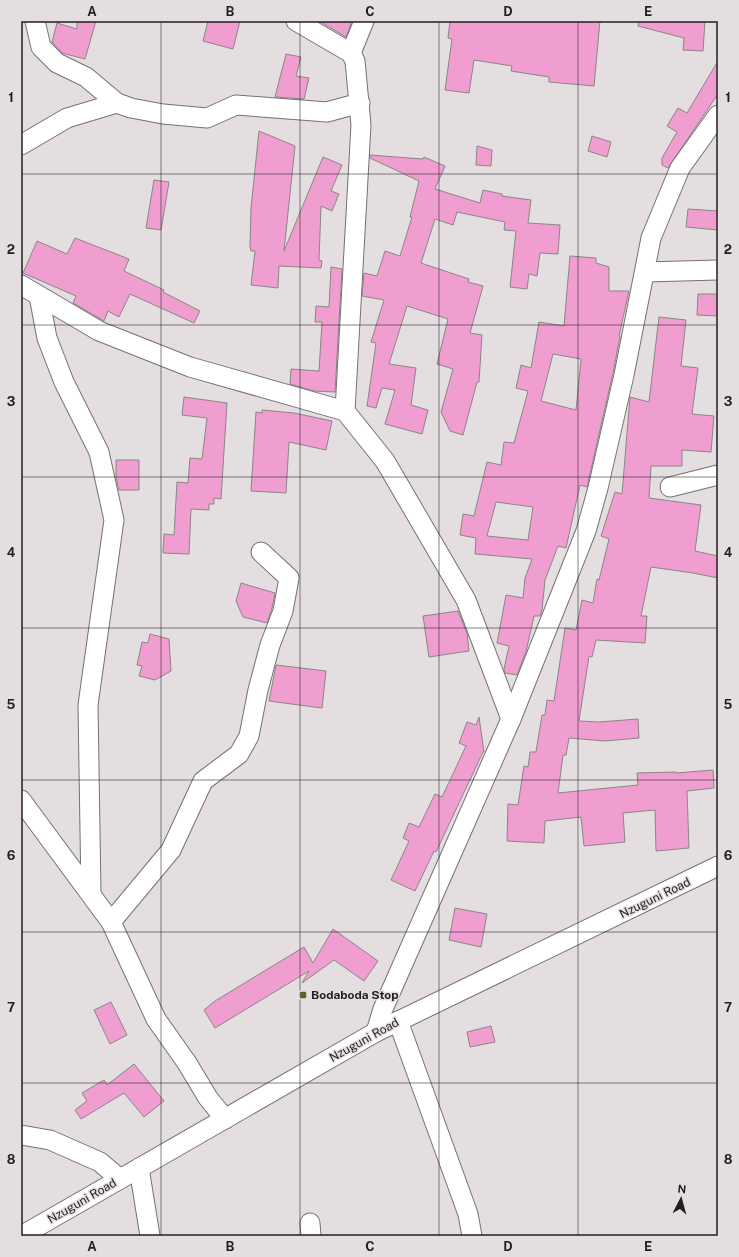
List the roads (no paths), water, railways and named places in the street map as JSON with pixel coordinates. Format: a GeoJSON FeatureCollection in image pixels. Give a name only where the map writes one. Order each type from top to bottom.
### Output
{"type":"FeatureCollection","features":[{"type":"Feature","properties":{"kind":"street"},"geometry":{"type":"LineString","coordinates":[[35,21],[41,47],[57,63],[86,77],[117,103],[131,108],[163,114],[208,118],[220,114],[236,105],[327,112],[360,103]]}},
{"type":"Feature","properties":{"kind":"street"},"geometry":{"type":"LineString","coordinates":[[296,21],[351,53],[355,61],[361,125],[345,411]]}},
{"type":"Feature","properties":{"kind":"street"},"geometry":{"type":"LineString","coordinates":[[351,53],[364,21]]}},
{"type":"Feature","properties":{"kind":"street"},"geometry":{"type":"LineString","coordinates":[[21,145],[67,118],[117,103]]}},
{"type":"Feature","properties":{"kind":"street"},"geometry":{"type":"LineString","coordinates":[[376,1032],[383,1010],[510,719],[586,530],[598,488],[620,390],[651,238],[680,168],[718,115]]}},
{"type":"Feature","properties":{"kind":"street"},"geometry":{"type":"LineString","coordinates":[[645,272],[718,270]]}},
{"type":"Feature","properties":{"kind":"street"},"geometry":{"type":"LineString","coordinates":[[21,285],[99,331],[190,368],[345,411],[384,461],[466,600],[510,719]]}},
{"type":"Feature","properties":{"kind":"street"},"geometry":{"type":"LineString","coordinates":[[39,296],[47,338],[64,382],[99,452],[114,520],[88,705],[91,894]]}},
{"type":"Feature","properties":{"kind":"street"},"geometry":{"type":"LineString","coordinates":[[670,488],[718,475]]}},
{"type":"Feature","properties":{"kind":"street"},"geometry":{"type":"LineString","coordinates":[[111,922],[171,850],[203,781],[239,754],[249,736],[258,690],[270,645],[283,611],[289,578],[261,552]]}},
{"type":"Feature","properties":{"kind":"street"},"geometry":{"type":"LineString","coordinates":[[21,800],[111,922],[156,1018],[187,1063],[208,1098],[225,1119]]}},
{"type":"Feature","properties":{"kind":"street","name":"Nzuguni Road"},"geometry":{"type":"LineString","coordinates":[[21,1236],[376,1032],[718,866]]}},
{"type":"Feature","properties":{"kind":"street"},"geometry":{"type":"LineString","coordinates":[[398,1021],[468,1214],[472,1236]]}},
{"type":"Feature","properties":{"kind":"street"},"geometry":{"type":"LineString","coordinates":[[21,1135],[50,1140],[100,1162],[120,1179]]}},
{"type":"Feature","properties":{"kind":"street"},"geometry":{"type":"LineString","coordinates":[[139,1168],[150,1236]]}},
{"type":"Feature","properties":{"kind":"place","name":"Bodaboda Stop"},"geometry":{"type":"Point","coordinates":[303,995]}}]}
